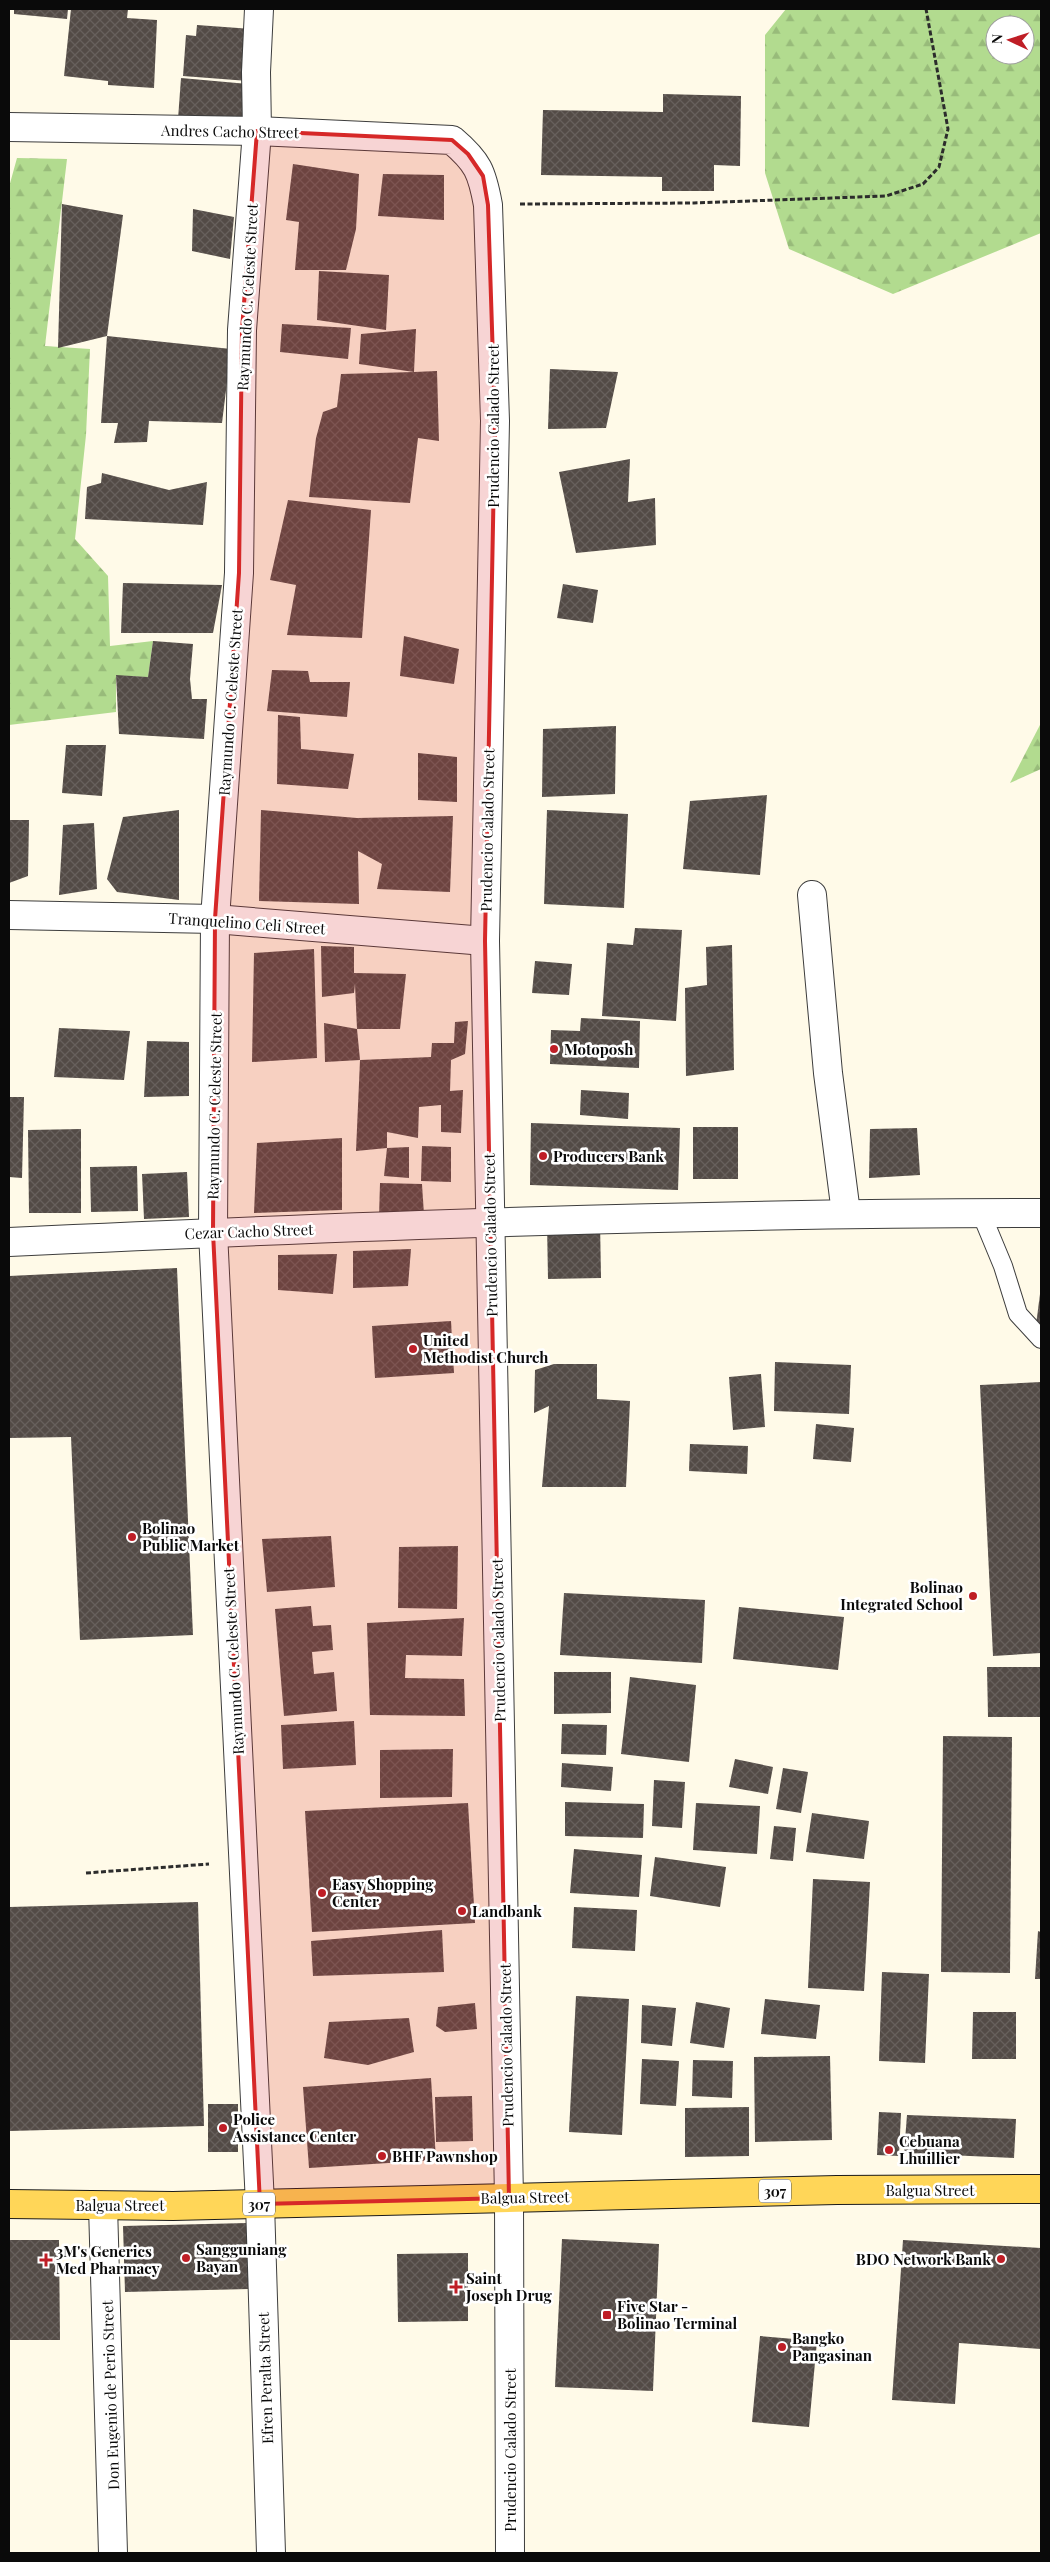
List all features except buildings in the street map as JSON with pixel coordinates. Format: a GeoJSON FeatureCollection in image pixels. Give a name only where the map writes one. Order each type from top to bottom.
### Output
{"type":"FeatureCollection","features":[{"type":"Feature","properties":{"kind":"main road","name":"Balgua Street"},"geometry":{"type":"LineString","coordinates":[[9,2204],[103,2206],[260,2204],[837,2190],[1041,2189]]}},
{"type":"Feature","properties":{"kind":"street","name":"Raymundo C. Celeste Street"},"geometry":{"type":"LineString","coordinates":[[259,9],[256,72],[257,131],[242,330],[239,573],[215,919],[213,1232],[260,2204]]}},
{"type":"Feature","properties":{"kind":"street","name":"Andres Cacho Street"},"geometry":{"type":"LineString","coordinates":[[9,127],[257,131],[452,140]]}},
{"type":"Feature","properties":{"kind":"street","name":"Prudencio Calado Street"},"geometry":{"type":"LineString","coordinates":[[452,140],[468,154],[483,176],[488,205],[495,421],[485,941],[509,2198],[510,2553]]}},
{"type":"Feature","properties":{"kind":"street"},"geometry":{"type":"LineString","coordinates":[[812,895],[828,1072],[846,1213]]}},
{"type":"Feature","properties":{"kind":"street","name":"Tranquelino Celi Street"},"geometry":{"type":"LineString","coordinates":[[9,915],[215,919],[485,941]]}},
{"type":"Feature","properties":{"kind":"street","name":"Cezar Cacho Street"},"geometry":{"type":"LineString","coordinates":[[9,1242],[213,1232],[490,1222],[846,1213],[1041,1213]]}},
{"type":"Feature","properties":{"kind":"street","name":"Efren Peralta Street"},"geometry":{"type":"LineString","coordinates":[[260,2204],[271,2553]]}},
{"type":"Feature","properties":{"kind":"street","name":"Don Eugenio de Perio Street"},"geometry":{"type":"LineString","coordinates":[[103,2206],[114,2553]]}},
{"type":"Feature","properties":{"kind":"lane"},"geometry":{"type":"LineString","coordinates":[[982,1213],[1003,1266],[1018,1314],[1041,1340]]}},
{"type":"Feature","properties":{"kind":"path"},"geometry":{"type":"LineString","coordinates":[[488,205],[694,203],[886,196],[923,184],[939,167],[948,129],[926,9]]}},
{"type":"Feature","properties":{"kind":"path"},"geometry":{"type":"LineString","coordinates":[[86,1873],[242,1862]]}},
{"type":"Feature","properties":{"kind":"highlighted area"},"geometry":{"type":"Polygon","coordinates":[[[257,131],[452,140],[468,154],[483,176],[488,205],[495,421],[485,941],[509,2198],[260,2204],[213,1232],[215,919],[239,573],[242,330],[257,131]]]}},
{"type":"Feature","properties":{"kind":"green space"},"geometry":{"type":"Polygon","coordinates":[[[786,9],[1041,9],[1041,233],[893,294],[789,249],[765,173],[765,35],[786,9]]]}},
{"type":"Feature","properties":{"kind":"green space"},"geometry":{"type":"Polygon","coordinates":[[[17,158],[67,159],[45,346],[90,349],[86,435],[75,539],[108,576],[110,646],[153,641],[148,677],[116,676],[116,712],[9,725],[9,187],[17,158]]]}},
{"type":"Feature","properties":{"kind":"green space"},"geometry":{"type":"Polygon","coordinates":[[[1041,723],[1041,769],[1010,783],[1041,723]]]}},
{"type":"Feature","properties":{"kind":"place","name":"Motoposh"},"geometry":{"type":"Point","coordinates":[554,1049]}},
{"type":"Feature","properties":{"kind":"place","name":"Producers Bank"},"geometry":{"type":"Point","coordinates":[543,1156]}},
{"type":"Feature","properties":{"kind":"place","name":"United Methodist Church"},"geometry":{"type":"Point","coordinates":[413,1349]}},
{"type":"Feature","properties":{"kind":"place","name":"Bolinao Public Market"},"geometry":{"type":"Point","coordinates":[132,1537]}},
{"type":"Feature","properties":{"kind":"place","name":"Bolinao Integrated School"},"geometry":{"type":"Point","coordinates":[973,1596]}},
{"type":"Feature","properties":{"kind":"place","name":"Easy Shopping Center"},"geometry":{"type":"Point","coordinates":[322,1893]}},
{"type":"Feature","properties":{"kind":"place","name":"Landbank"},"geometry":{"type":"Point","coordinates":[462,1911]}},
{"type":"Feature","properties":{"kind":"place","name":"Police Assistance Center"},"geometry":{"type":"Point","coordinates":[223,2128]}},
{"type":"Feature","properties":{"kind":"place","name":"Cebuana Lhuillier"},"geometry":{"type":"Point","coordinates":[889,2150]}},
{"type":"Feature","properties":{"kind":"place","name":"BHF Pawnshop"},"geometry":{"type":"Point","coordinates":[382,2156]}},
{"type":"Feature","properties":{"kind":"place","name":"Sangguniang Bayan"},"geometry":{"type":"Point","coordinates":[186,2258]}},
{"type":"Feature","properties":{"kind":"place","name":"BDO Network Bank"},"geometry":{"type":"Point","coordinates":[1001,2259]}},
{"type":"Feature","properties":{"kind":"place","name":"3M's Generics Med Pharmacy"},"geometry":{"type":"Point","coordinates":[46,2260]}},
{"type":"Feature","properties":{"kind":"place","name":"Saint Joseph Drug"},"geometry":{"type":"Point","coordinates":[456,2287]}},
{"type":"Feature","properties":{"kind":"place","name":"Five Star - Bolinao Terminal"},"geometry":{"type":"Point","coordinates":[607,2315]}},
{"type":"Feature","properties":{"kind":"place","name":"Bangko Pangasinan"},"geometry":{"type":"Point","coordinates":[782,2347]}}]}
